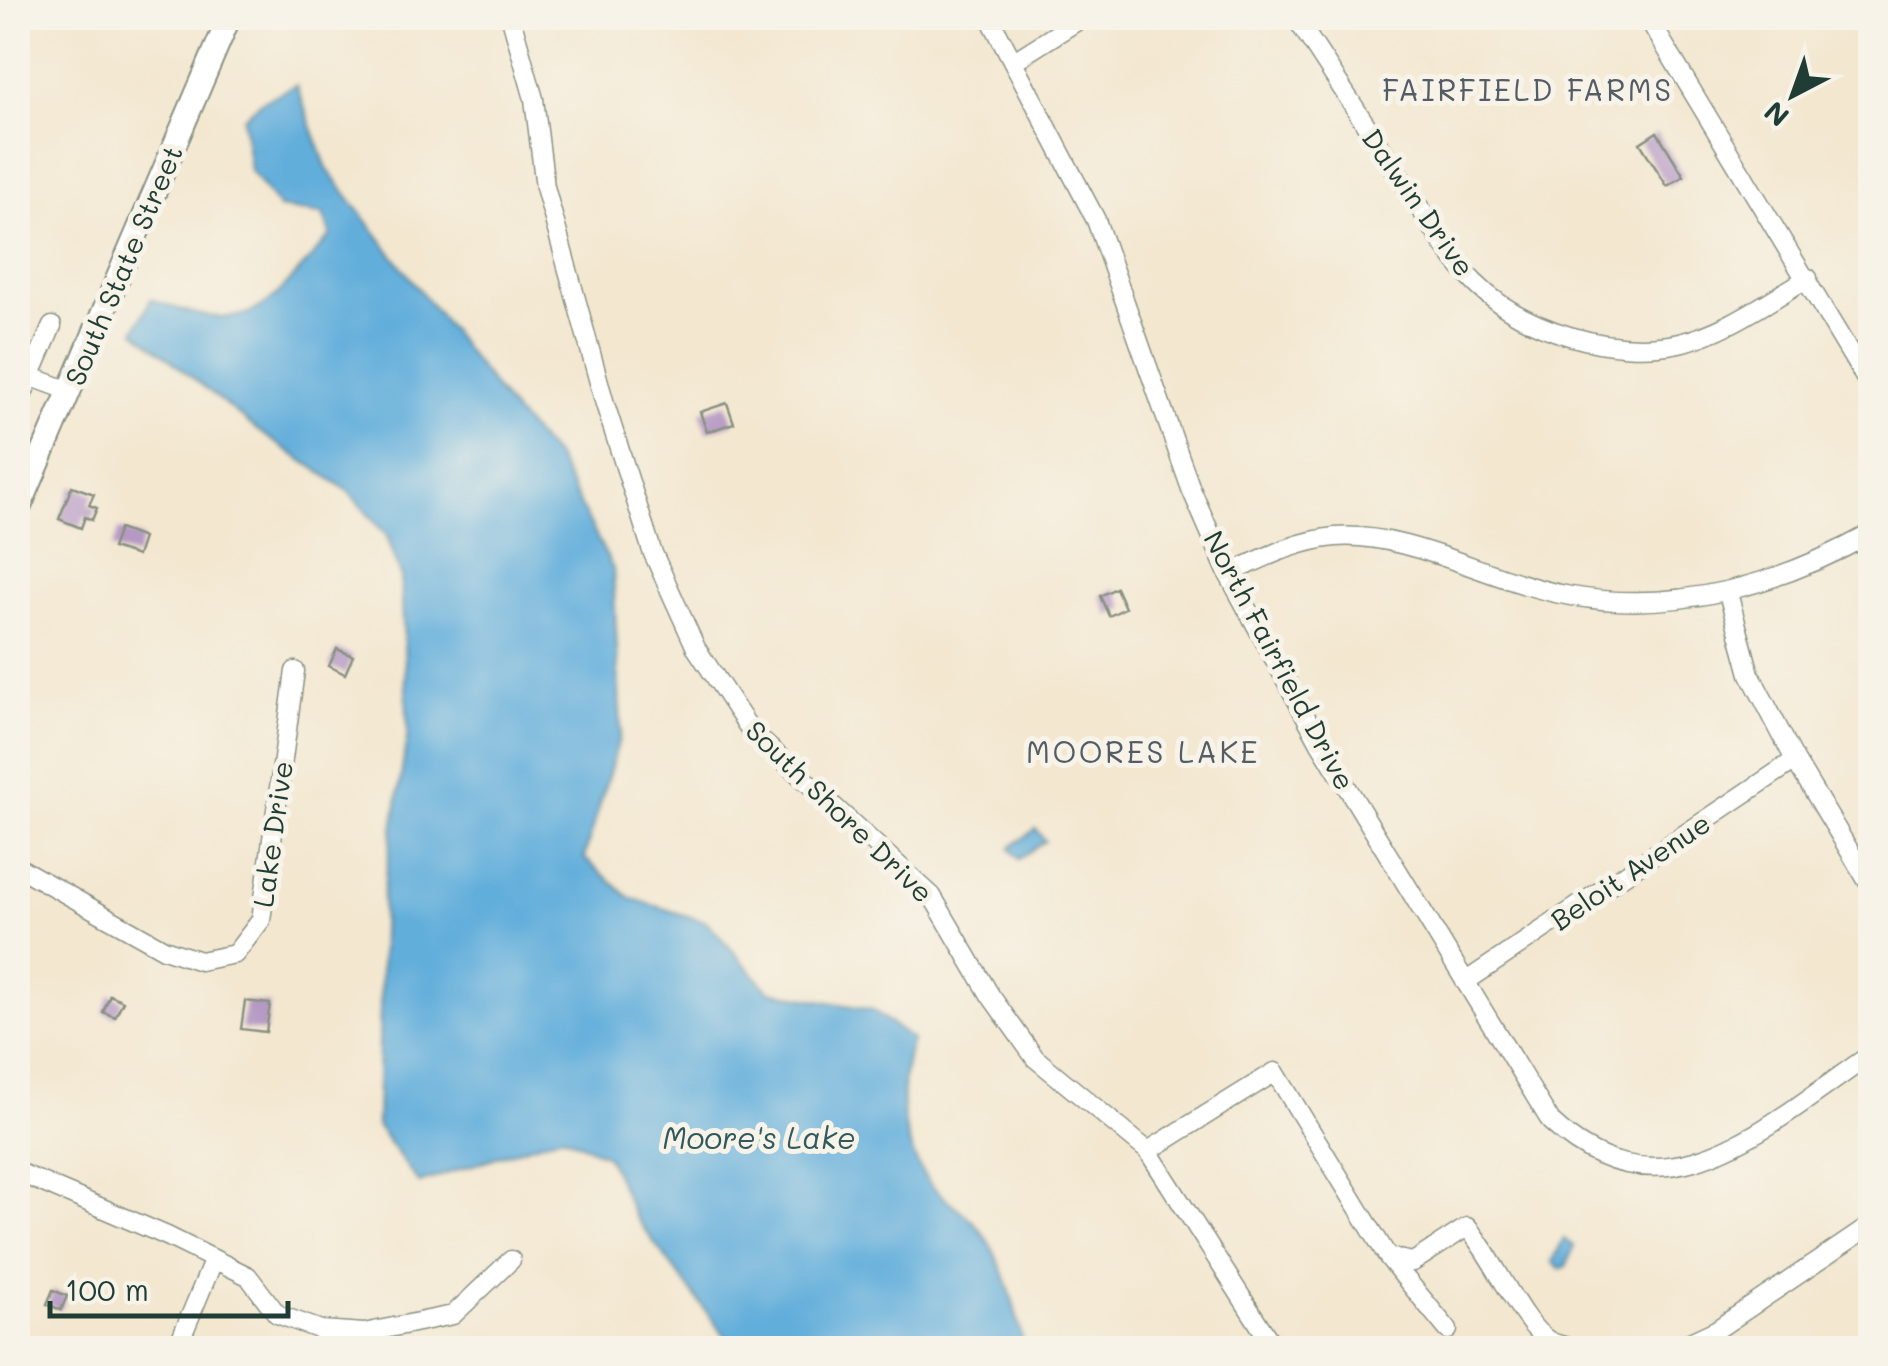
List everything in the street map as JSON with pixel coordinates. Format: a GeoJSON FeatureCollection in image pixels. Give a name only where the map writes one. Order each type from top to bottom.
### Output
{"type":"FeatureCollection","features":[{"type":"Feature","properties":{"kind":"main road","name":"South State Street"},"geometry":{"type":"LineString","coordinates":[[18,512],[23,485],[70,390],[228,18]]}},
{"type":"Feature","properties":{"kind":"street","name":"South Shore Drive"},"geometry":{"type":"LineString","coordinates":[[511,18],[534,99],[545,187],[605,404],[652,551],[696,648],[751,730],[932,896],[990,995],[1035,1058],[1148,1152],[1274,1348]]}},
{"type":"Feature","properties":{"kind":"street","name":"North Fairfield Drive"},"geometry":{"type":"LineString","coordinates":[[990,18],[1096,220],[1191,489],[1228,574],[1320,742],[1552,1122],[1596,1157],[1648,1169],[1693,1164],[1731,1149],[1870,1055]]}},
{"type":"Feature","properties":{"kind":"street"},"geometry":{"type":"LineString","coordinates":[[1014,62],[1082,18]]}},
{"type":"Feature","properties":{"kind":"street","name":"Dalwin Drive"},"geometry":{"type":"LineString","coordinates":[[1296,18],[1443,243],[1475,284],[1517,313],[1590,342],[1629,346],[1680,343],[1732,322],[1808,278]]}},
{"type":"Feature","properties":{"kind":"street"},"geometry":{"type":"LineString","coordinates":[[1648,18],[1870,386]]}},
{"type":"Feature","properties":{"kind":"street"},"geometry":{"type":"LineString","coordinates":[[18,405],[24,374],[52,326]]}},
{"type":"Feature","properties":{"kind":"street"},"geometry":{"type":"LineString","coordinates":[[24,374],[70,390]]}},
{"type":"Feature","properties":{"kind":"street"},"geometry":{"type":"LineString","coordinates":[[1228,574],[1290,546],[1338,537],[1398,544],[1506,582],[1573,597],[1638,600],[1728,594],[1777,578],[1870,534]]}},
{"type":"Feature","properties":{"kind":"street"},"geometry":{"type":"LineString","coordinates":[[1728,594],[1750,674],[1795,760],[1870,885]]}},
{"type":"Feature","properties":{"kind":"street","name":"Lake Drive"},"geometry":{"type":"LineString","coordinates":[[18,867],[164,949],[200,961],[238,951],[261,920],[294,671]]}},
{"type":"Feature","properties":{"kind":"street","name":"Beloit Avenue"},"geometry":{"type":"LineString","coordinates":[[1466,982],[1795,760]]}},
{"type":"Feature","properties":{"kind":"street"},"geometry":{"type":"LineString","coordinates":[[1148,1152],[1275,1072],[1388,1257],[1448,1330]]}},
{"type":"Feature","properties":{"kind":"street"},"geometry":{"type":"LineString","coordinates":[[18,1172],[167,1236],[248,1276],[277,1314],[320,1330],[364,1332],[452,1314],[510,1260]]}},
{"type":"Feature","properties":{"kind":"street"},"geometry":{"type":"LineString","coordinates":[[1653,1348],[1688,1342],[1716,1330],[1870,1226]]}},
{"type":"Feature","properties":{"kind":"street"},"geometry":{"type":"LineString","coordinates":[[1388,1257],[1413,1262],[1467,1227],[1484,1246],[1535,1328],[1548,1340],[1571,1348]]}},
{"type":"Feature","properties":{"kind":"street"},"geometry":{"type":"LineString","coordinates":[[177,1348],[214,1259]]}},
{"type":"Feature","properties":{"kind":"water","name":"Moore's Lake"},"geometry":{"type":"Polygon","coordinates":[[[296,85],[327,169],[510,408],[556,458],[613,569],[621,732],[584,858],[630,898],[707,922],[769,991],[873,1010],[912,1040],[903,1093],[911,1147],[932,1187],[972,1221],[995,1254],[1008,1285],[1024,1348],[734,1348],[635,1217],[607,1156],[562,1135],[419,1183],[377,1126],[383,894],[408,732],[401,575],[387,536],[347,490],[257,430],[135,331],[151,299],[213,317],[255,310],[290,282],[331,235],[323,214],[279,208],[250,170],[243,118],[261,102],[296,85]]]}},
{"type":"Feature","properties":{"kind":"water"},"geometry":{"type":"Polygon","coordinates":[[[1036,829],[1045,841],[1019,859],[1010,848],[1036,829]]]}},
{"type":"Feature","properties":{"kind":"water"},"geometry":{"type":"Polygon","coordinates":[[[1564,1239],[1574,1246],[1566,1266],[1560,1269],[1552,1262],[1564,1239]]]}},
{"type":"Feature","properties":{"kind":"building"},"geometry":{"type":"Polygon","coordinates":[[[1657,132],[1684,176],[1667,186],[1640,143],[1657,132]]]}},
{"type":"Feature","properties":{"kind":"building"},"geometry":{"type":"Polygon","coordinates":[[[727,403],[734,423],[707,432],[700,412],[727,403]]]}},
{"type":"Feature","properties":{"kind":"building"},"geometry":{"type":"Polygon","coordinates":[[[72,486],[94,494],[89,505],[97,508],[92,520],[85,517],[81,528],[59,519],[72,486]]]}},
{"type":"Feature","properties":{"kind":"building"},"geometry":{"type":"Polygon","coordinates":[[[119,529],[143,538],[137,556],[112,548],[119,529]]]}},
{"type":"Feature","properties":{"kind":"building"},"geometry":{"type":"Polygon","coordinates":[[[1116,588],[1125,608],[1109,616],[1100,596],[1116,588]]]}},
{"type":"Feature","properties":{"kind":"building"},"geometry":{"type":"Polygon","coordinates":[[[337,649],[353,656],[345,674],[329,666],[337,649]]]}},
{"type":"Feature","properties":{"kind":"building"},"geometry":{"type":"Polygon","coordinates":[[[110,995],[123,1001],[115,1017],[103,1012],[110,995]]]}},
{"type":"Feature","properties":{"kind":"building"},"geometry":{"type":"Polygon","coordinates":[[[245,1001],[270,1004],[266,1032],[241,1029],[245,1001]]]}},
{"type":"Feature","properties":{"kind":"building"},"geometry":{"type":"Polygon","coordinates":[[[53,1290],[67,1296],[61,1310],[47,1304],[53,1290]]]}},
{"type":"Feature","properties":{"kind":"district","name":"FAIRFIELD FARMS"},"geometry":{"type":"Point","coordinates":[1528,89]}},
{"type":"Feature","properties":{"kind":"district","name":"MOORES LAKE"},"geometry":{"type":"Point","coordinates":[1143,751]}}]}
